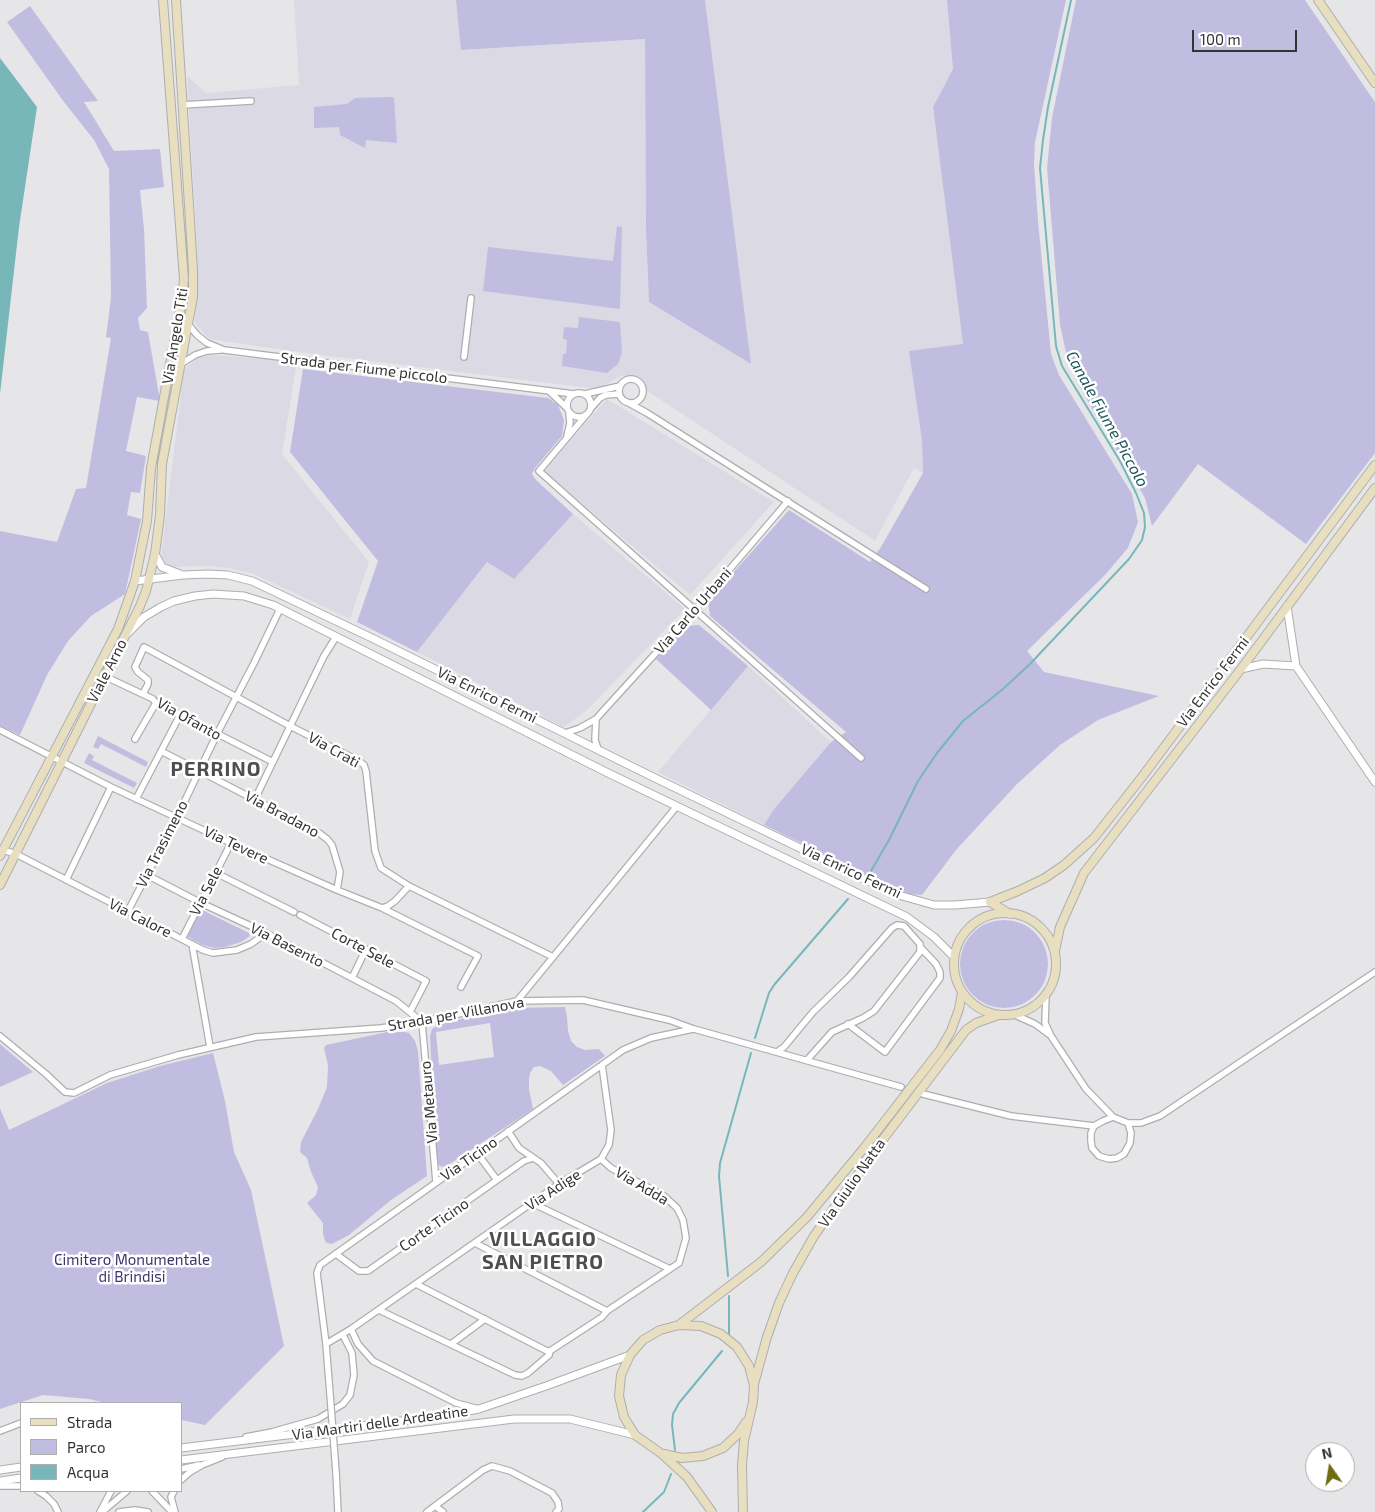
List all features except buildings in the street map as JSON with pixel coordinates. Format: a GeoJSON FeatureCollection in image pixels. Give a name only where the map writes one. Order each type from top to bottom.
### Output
{"type":"FeatureCollection","features":[{"type":"Feature","properties":{"kind":"main road","name":"Via Angelo Titi"},"geometry":{"type":"LineString","coordinates":[[135,581],[147,521],[151,468],[184,279],[163,0]]}},
{"type":"Feature","properties":{"kind":"main road","name":"Via Angelo Titi"},"geometry":{"type":"LineString","coordinates":[[148,579],[155,554],[160,515],[162,464],[193,297],[176,0]]}},
{"type":"Feature","properties":{"kind":"main road"},"geometry":{"type":"LineString","coordinates":[[1318,0],[1375,83]]}},
{"type":"Feature","properties":{"kind":"main road","name":"Via Enrico Fermi"},"geometry":{"type":"LineString","coordinates":[[990,902],[1018,892],[1045,878],[1064,865],[1094,838],[1142,777],[1375,465]]}},
{"type":"Feature","properties":{"kind":"main road","name":"Via Enrico Fermi"},"geometry":{"type":"LineString","coordinates":[[1054,952],[1060,927],[1084,873],[1241,669],[1375,488]]}},
{"type":"Feature","properties":{"kind":"main road","name":"Viale Arno"},"geometry":{"type":"LineString","coordinates":[[0,885],[104,676],[126,636],[140,606],[148,579]]}},
{"type":"Feature","properties":{"kind":"main road","name":"Viale Arno"},"geometry":{"type":"LineString","coordinates":[[2,853],[118,629],[135,581]]}},
{"type":"Feature","properties":{"kind":"main road"},"geometry":{"type":"LineString","coordinates":[[980,920],[994,914],[1010,914],[1025,918],[1038,926],[1048,937],[1054,952],[1056,968],[1053,983],[1046,994],[1032,1008],[1013,1014],[999,1015],[984,1011],[972,1003],[962,992],[955,975],[954,957],[959,942],[968,930],[980,920],[990,902],[1010,914]]}},
{"type":"Feature","properties":{"kind":"main road","name":"Via Giulio Natta"},"geometry":{"type":"LineString","coordinates":[[679,1325],[761,1262],[807,1217],[864,1148],[940,1050],[957,1016],[962,992]]}},
{"type":"Feature","properties":{"kind":"main road","name":"Via Giulio Natta"},"geometry":{"type":"LineString","coordinates":[[754,1386],[767,1337],[780,1303],[793,1273],[814,1236],[881,1142],[966,1030],[976,1023],[999,1015]]}},
{"type":"Feature","properties":{"kind":"main road"},"geometry":{"type":"LineString","coordinates":[[712,1512],[687,1477],[662,1454],[635,1435],[624,1417],[619,1396],[622,1375],[630,1355],[643,1340],[660,1330],[679,1325],[701,1326],[721,1334],[737,1347],[749,1366],[754,1386],[753,1402],[744,1441],[742,1465],[743,1512]]}},
{"type":"Feature","properties":{"kind":"main road"},"geometry":{"type":"LineString","coordinates":[[662,1454],[682,1458],[703,1456],[723,1448],[738,1434],[749,1416]]}},
{"type":"Feature","properties":{"kind":"street"},"geometry":{"type":"LineString","coordinates":[[171,101],[182,103],[250,101]]}},
{"type":"Feature","properties":{"kind":"street"},"geometry":{"type":"LineString","coordinates":[[172,115],[183,114]]}},
{"type":"Feature","properties":{"kind":"street"},"geometry":{"type":"LineString","coordinates":[[464,357],[471,298]]}},
{"type":"Feature","properties":{"kind":"street","name":"Strada per Fiume piccolo"},"geometry":{"type":"LineString","coordinates":[[188,324],[207,343],[224,350],[574,394]]}},
{"type":"Feature","properties":{"kind":"street"},"geometry":{"type":"LineString","coordinates":[[181,364],[195,355],[206,351],[224,350]]}},
{"type":"Feature","properties":{"kind":"street"},"geometry":{"type":"LineString","coordinates":[[647,413],[641,404],[642,386],[637,380],[625,380],[620,386],[619,394],[624,400],[926,589]]}},
{"type":"Feature","properties":{"kind":"street"},"geometry":{"type":"LineString","coordinates":[[567,438],[570,423],[568,400],[574,394],[585,394],[620,386]]}},
{"type":"Feature","properties":{"kind":"street"},"geometry":{"type":"LineString","coordinates":[[549,391],[572,415],[580,417],[587,414]]}},
{"type":"Feature","properties":{"kind":"street"},"geometry":{"type":"LineString","coordinates":[[585,394],[590,400],[591,408]]}},
{"type":"Feature","properties":{"kind":"street"},"geometry":{"type":"LineString","coordinates":[[619,394],[606,395],[600,398],[539,471],[861,758]]}},
{"type":"Feature","properties":{"kind":"street"},"geometry":{"type":"LineString","coordinates":[[627,402],[635,402],[642,397]]}},
{"type":"Feature","properties":{"kind":"street","name":"Via Carlo Urbani"},"geometry":{"type":"LineString","coordinates":[[565,733],[580,728],[596,719],[694,610],[788,501]]}},
{"type":"Feature","properties":{"kind":"street","name":"Via Enrico Fermi"},"geometry":{"type":"LineString","coordinates":[[155,554],[158,563],[162,567],[182,574]]}},
{"type":"Feature","properties":{"kind":"street","name":"Via Enrico Fermi"},"geometry":{"type":"LineString","coordinates":[[135,581],[182,574],[228,575],[252,581],[895,894],[934,904],[955,905],[990,902]]}},
{"type":"Feature","properties":{"kind":"street","name":"Via Enrico Fermi"},"geometry":{"type":"LineString","coordinates":[[126,636],[144,617],[161,607],[174,601],[195,596],[213,594],[244,596],[280,609],[677,806],[907,917],[934,937],[954,957]]}},
{"type":"Feature","properties":{"kind":"street"},"geometry":{"type":"LineString","coordinates":[[1287,606],[1296,666],[1375,782]]}},
{"type":"Feature","properties":{"kind":"street","name":"Via Trasimeno"},"geometry":{"type":"LineString","coordinates":[[128,911],[177,817],[280,609]]}},
{"type":"Feature","properties":{"kind":"street"},"geometry":{"type":"LineString","coordinates":[[255,799],[324,656],[336,637]]}},
{"type":"Feature","properties":{"kind":"street","name":"Via Crati"},"geometry":{"type":"LineString","coordinates":[[143,694],[148,680],[135,667],[144,647],[359,761],[364,765],[366,771],[375,851],[381,868],[409,886],[553,957]]}},
{"type":"Feature","properties":{"kind":"street"},"geometry":{"type":"LineString","coordinates":[[1241,669],[1263,664],[1296,666]]}},
{"type":"Feature","properties":{"kind":"street","name":"Via Ofanto"},"geometry":{"type":"LineString","coordinates":[[104,676],[153,699],[180,715],[273,762]]}},
{"type":"Feature","properties":{"kind":"street"},"geometry":{"type":"LineString","coordinates":[[135,739],[156,702]]}},
{"type":"Feature","properties":{"kind":"street"},"geometry":{"type":"LineString","coordinates":[[136,799],[180,715]]}},
{"type":"Feature","properties":{"kind":"street"},"geometry":{"type":"LineString","coordinates":[[596,719],[594,740],[598,749]]}},
{"type":"Feature","properties":{"kind":"street"},"geometry":{"type":"LineString","coordinates":[[0,730],[61,761]]}},
{"type":"Feature","properties":{"kind":"street","name":"Via Bradano"},"geometry":{"type":"LineString","coordinates":[[161,751],[320,833],[332,845],[340,872],[337,890]]}},
{"type":"Feature","properties":{"kind":"street","name":"Via Tevere"},"geometry":{"type":"LineString","coordinates":[[61,761],[230,843],[382,908],[478,956],[461,987]]}},
{"type":"Feature","properties":{"kind":"street"},"geometry":{"type":"LineString","coordinates":[[66,880],[112,787]]}},
{"type":"Feature","properties":{"kind":"street"},"geometry":{"type":"LineString","coordinates":[[517,1001],[677,806]]}},
{"type":"Feature","properties":{"kind":"street","name":"Via Sele"},"geometry":{"type":"LineString","coordinates":[[182,939],[230,843]]}},
{"type":"Feature","properties":{"kind":"street","name":"Via Calore"},"geometry":{"type":"LineString","coordinates":[[2,853],[16,854],[213,953],[237,950],[251,944],[266,933]]}},
{"type":"Feature","properties":{"kind":"street"},"geometry":{"type":"LineString","coordinates":[[216,873],[294,912]]}},
{"type":"Feature","properties":{"kind":"street","name":"Via Basento"},"geometry":{"type":"LineString","coordinates":[[147,875],[201,903],[266,933],[396,1001],[422,1022]]}},
{"type":"Feature","properties":{"kind":"street"},"geometry":{"type":"LineString","coordinates":[[382,908],[395,901],[409,886]]}},
{"type":"Feature","properties":{"kind":"street","name":"Corte Sele"},"geometry":{"type":"LineString","coordinates":[[300,915],[426,980],[410,1012]]}},
{"type":"Feature","properties":{"kind":"street"},"geometry":{"type":"LineString","coordinates":[[777,1052],[784,1048],[813,1012],[849,977],[892,928],[897,925],[904,926],[936,964],[940,972],[940,978],[885,1052],[848,1024]]}},
{"type":"Feature","properties":{"kind":"street"},"geometry":{"type":"LineString","coordinates":[[192,944],[210,1047]]}},
{"type":"Feature","properties":{"kind":"street"},"geometry":{"type":"LineString","coordinates":[[807,1060],[832,1032],[874,1011],[920,952],[921,948]]}},
{"type":"Feature","properties":{"kind":"street"},"geometry":{"type":"LineString","coordinates":[[352,978],[366,949]]}},
{"type":"Feature","properties":{"kind":"street"},"geometry":{"type":"LineString","coordinates":[[1046,994],[1045,1023],[1051,1036],[1086,1089],[1113,1117],[1128,1122],[1141,1123],[1160,1116],[1375,972]]}},
{"type":"Feature","properties":{"kind":"street","name":"Strada per Villanova"},"geometry":{"type":"LineString","coordinates":[[0,1036],[65,1092],[74,1093],[110,1075],[210,1047],[269,1035],[382,1028],[422,1022],[517,1001],[582,1000],[670,1020],[694,1029],[901,1087]]}},
{"type":"Feature","properties":{"kind":"street"},"geometry":{"type":"LineString","coordinates":[[1013,1014],[1035,1024],[1051,1036]]}},
{"type":"Feature","properties":{"kind":"street","name":"Via Metauro"},"geometry":{"type":"LineString","coordinates":[[422,1022],[436,1182]]}},
{"type":"Feature","properties":{"kind":"street","name":"Via Ticino"},"geometry":{"type":"LineString","coordinates":[[326,1344],[317,1272],[320,1265],[623,1050],[652,1038],[694,1029]]}},
{"type":"Feature","properties":{"kind":"street"},"geometry":{"type":"LineString","coordinates":[[601,1159],[609,1145],[611,1130],[602,1065]]}},
{"type":"Feature","properties":{"kind":"street"},"geometry":{"type":"LineString","coordinates":[[923,1094],[1011,1116],[1094,1126],[1113,1117]]}},
{"type":"Feature","properties":{"kind":"street"},"geometry":{"type":"LineString","coordinates":[[1094,1126],[1090,1141],[1092,1148],[1099,1156],[1109,1159],[1117,1158],[1124,1154],[1130,1143],[1131,1133],[1128,1122]]}},
{"type":"Feature","properties":{"kind":"street"},"geometry":{"type":"LineString","coordinates":[[508,1132],[519,1148],[541,1163],[559,1184]]}},
{"type":"Feature","properties":{"kind":"street"},"geometry":{"type":"LineString","coordinates":[[477,1153],[496,1180]]}},
{"type":"Feature","properties":{"kind":"street","name":"Corte Ticino"},"geometry":{"type":"LineString","coordinates":[[336,1254],[359,1271],[368,1272],[496,1180],[524,1161],[533,1158]]}},
{"type":"Feature","properties":{"kind":"street","name":"Via Adige"},"geometry":{"type":"LineString","coordinates":[[326,1344],[351,1330],[559,1184],[601,1159]]}},
{"type":"Feature","properties":{"kind":"street","name":"Via Adda"},"geometry":{"type":"LineString","coordinates":[[379,1310],[515,1375],[522,1376],[535,1368],[549,1355],[550,1351],[679,1263],[686,1238],[683,1220],[677,1208],[664,1196],[611,1168],[601,1159]]}},
{"type":"Feature","properties":{"kind":"street"},"geometry":{"type":"LineString","coordinates":[[532,1203],[670,1269]]}},
{"type":"Feature","properties":{"kind":"street"},"geometry":{"type":"LineString","coordinates":[[475,1243],[607,1311]]}},
{"type":"Feature","properties":{"kind":"street"},"geometry":{"type":"LineString","coordinates":[[416,1284],[550,1351]]}},
{"type":"Feature","properties":{"kind":"street"},"geometry":{"type":"LineString","coordinates":[[451,1344],[485,1320]]}},
{"type":"Feature","properties":{"kind":"street"},"geometry":{"type":"LineString","coordinates":[[351,1330],[358,1344],[373,1361],[456,1402],[479,1409]]}},
{"type":"Feature","properties":{"kind":"street"},"geometry":{"type":"LineString","coordinates":[[224,1443],[318,1419],[343,1404],[350,1395],[354,1375],[352,1353],[343,1335]]}},
{"type":"Feature","properties":{"kind":"street"},"geometry":{"type":"LineString","coordinates":[[326,1344],[338,1512]]}},
{"type":"Feature","properties":{"kind":"street","name":"Via Martiri delle Ardeatine"},"geometry":{"type":"LineString","coordinates":[[182,1448],[442,1416],[479,1409],[630,1355]]}},
{"type":"Feature","properties":{"kind":"street","name":"Via Martiri delle Ardeatine"},"geometry":{"type":"LineString","coordinates":[[182,1460],[514,1419],[570,1419],[635,1435]]}},
{"type":"Feature","properties":{"kind":"street"},"geometry":{"type":"LineString","coordinates":[[0,1431],[20,1422]]}},
{"type":"Feature","properties":{"kind":"street"},"geometry":{"type":"LineString","coordinates":[[182,1479],[202,1465],[228,1454]]}},
{"type":"Feature","properties":{"kind":"street"},"geometry":{"type":"LineString","coordinates":[[182,1469],[202,1465]]}},
{"type":"Feature","properties":{"kind":"street"},"geometry":{"type":"LineString","coordinates":[[427,1512],[483,1470],[492,1466],[510,1471],[552,1494],[559,1506],[556,1512]]}},
{"type":"Feature","properties":{"kind":"street"},"geometry":{"type":"LineString","coordinates":[[0,1470],[20,1467]]}},
{"type":"Feature","properties":{"kind":"street"},"geometry":{"type":"LineString","coordinates":[[0,1481],[20,1478]]}},
{"type":"Feature","properties":{"kind":"street"},"geometry":{"type":"LineString","coordinates":[[0,1486],[20,1486]]}},
{"type":"Feature","properties":{"kind":"street"},"geometry":{"type":"LineString","coordinates":[[40,1492],[54,1504],[58,1512]]}},
{"type":"Feature","properties":{"kind":"street"},"geometry":{"type":"LineString","coordinates":[[101,1512],[111,1492]]}},
{"type":"Feature","properties":{"kind":"street"},"geometry":{"type":"LineString","coordinates":[[101,1512],[126,1492]]}},
{"type":"Feature","properties":{"kind":"street"},"geometry":{"type":"LineString","coordinates":[[153,1492],[174,1512]]}},
{"type":"Feature","properties":{"kind":"street"},"geometry":{"type":"LineString","coordinates":[[174,1492],[171,1497],[174,1512]]}},
{"type":"Feature","properties":{"kind":"street"},"geometry":{"type":"LineString","coordinates":[[435,1506],[443,1512]]}},
{"type":"Feature","properties":{"kind":"street"},"geometry":{"type":"LineString","coordinates":[[118,1512],[135,1510],[148,1512]]}},
{"type":"Feature","properties":{"kind":"shaded area"},"geometry":{"type":"Polygon","coordinates":[[[294,0],[456,0],[462,50],[645,39],[646,230],[649,302],[751,364],[705,0],[947,0],[953,69],[933,107],[963,344],[922,440],[923,473],[914,468],[875,541],[623,375],[597,389],[305,353],[209,339],[195,323],[198,285],[187,76],[206,93],[299,85],[294,0]]]}},
{"type":"Feature","properties":{"kind":"shaded area"},"geometry":{"type":"Polygon","coordinates":[[[208,355],[297,361],[282,454],[369,562],[350,619],[254,574],[229,568],[208,566],[173,567],[167,565],[162,558],[184,370],[196,359],[208,355]]]}},
{"type":"Feature","properties":{"kind":"shaded area"},"geometry":{"type":"Polygon","coordinates":[[[607,399],[774,502],[690,595],[544,471],[607,399]]]}},
{"type":"Feature","properties":{"kind":"shaded area"},"geometry":{"type":"Polygon","coordinates":[[[573,514],[685,609],[586,711],[564,727],[417,652],[487,562],[514,579],[573,514]]]}},
{"type":"Feature","properties":{"kind":"shaded area"},"geometry":{"type":"Polygon","coordinates":[[[748,666],[831,742],[774,809],[764,825],[658,772],[748,666]]]}},
{"type":"Feature","properties":{"kind":"green space"},"geometry":{"type":"Polygon","coordinates":[[[456,0],[705,0],[751,364],[649,302],[646,230],[645,39],[461,50],[456,0]]]}},
{"type":"Feature","properties":{"kind":"green space"},"geometry":{"type":"Polygon","coordinates":[[[947,0],[1066,0],[1035,142],[1034,164],[1051,354],[1059,375],[1132,494],[1138,522],[1128,548],[1105,575],[1027,651],[1044,672],[1159,696],[1098,720],[1060,745],[1017,784],[956,850],[922,895],[910,894],[883,883],[764,825],[774,809],[831,742],[846,732],[710,616],[708,601],[789,510],[870,562],[881,547],[923,473],[922,440],[909,351],[963,344],[933,107],[953,69],[947,0]]]}},
{"type":"Feature","properties":{"kind":"green space"},"geometry":{"type":"Polygon","coordinates":[[[1076,0],[1305,0],[1375,102],[1375,453],[1306,544],[1198,464],[1152,526],[1145,498],[1075,378],[1067,357],[1060,325],[1047,168],[1052,118],[1076,0]]]}},
{"type":"Feature","properties":{"kind":"green space"},"geometry":{"type":"Polygon","coordinates":[[[30,6],[98,101],[84,102],[114,151],[160,149],[164,187],[140,190],[144,229],[147,308],[138,318],[140,330],[148,332],[160,401],[137,397],[126,451],[146,456],[140,493],[131,492],[127,515],[141,519],[125,594],[91,616],[68,641],[47,675],[20,735],[0,726],[0,531],[57,542],[76,489],[86,488],[111,338],[106,337],[111,298],[109,169],[94,140],[64,102],[7,22],[30,6]]]}},
{"type":"Feature","properties":{"kind":"green space"},"geometry":{"type":"Polygon","coordinates":[[[355,98],[394,98],[397,143],[366,140],[365,148],[340,135],[339,127],[314,128],[314,107],[347,104],[355,98]]]}},
{"type":"Feature","properties":{"kind":"green space"},"geometry":{"type":"Polygon","coordinates":[[[617,226],[622,227],[620,309],[483,291],[488,247],[613,261],[617,226]]]}},
{"type":"Feature","properties":{"kind":"green space"},"geometry":{"type":"Polygon","coordinates":[[[579,317],[620,322],[622,352],[618,364],[607,373],[562,366],[563,354],[566,354],[567,340],[563,339],[564,327],[578,328],[579,317]]]}},
{"type":"Feature","properties":{"kind":"green space"},"geometry":{"type":"Polygon","coordinates":[[[303,369],[548,398],[558,405],[564,420],[562,436],[532,474],[536,480],[573,514],[514,579],[487,562],[417,652],[357,622],[378,561],[290,452],[303,369]]]}},
{"type":"Feature","properties":{"kind":"green space"},"geometry":{"type":"Polygon","coordinates":[[[699,625],[748,666],[711,710],[656,659],[685,626],[699,625]]]}},
{"type":"Feature","properties":{"kind":"green space"},"geometry":{"type":"Polygon","coordinates":[[[98,736],[148,762],[146,767],[101,744],[98,749],[93,747],[98,736]]]}},
{"type":"Feature","properties":{"kind":"green space"},"geometry":{"type":"Polygon","coordinates":[[[89,753],[94,756],[92,760],[137,783],[134,788],[84,763],[89,753]]]}},
{"type":"Feature","properties":{"kind":"green space"},"geometry":{"type":"Polygon","coordinates":[[[200,909],[249,933],[250,936],[241,942],[214,948],[203,945],[186,936],[200,909]]]}},
{"type":"Feature","properties":{"kind":"green space"},"geometry":{"type":"Polygon","coordinates":[[[1004,920],[1021,923],[1035,933],[1045,947],[1048,964],[1045,981],[1035,995],[1021,1005],[1004,1008],[987,1005],[973,995],[963,981],[960,964],[963,947],[973,933],[987,923],[1004,920]]]}},
{"type":"Feature","properties":{"kind":"green space"},"geometry":{"type":"Polygon","coordinates":[[[565,1007],[571,1041],[577,1047],[585,1050],[599,1049],[605,1056],[563,1085],[551,1071],[540,1066],[534,1067],[529,1079],[533,1109],[448,1165],[440,1166],[436,1161],[430,1036],[432,1029],[439,1024],[509,1008],[565,1007]],[[490,1023],[436,1032],[439,1065],[494,1057],[490,1023]]]}},
{"type":"Feature","properties":{"kind":"green space"},"geometry":{"type":"Polygon","coordinates":[[[387,1032],[409,1033],[415,1041],[418,1051],[427,1176],[391,1200],[349,1235],[332,1244],[327,1243],[323,1234],[323,1223],[307,1203],[316,1195],[318,1187],[307,1158],[300,1152],[301,1142],[327,1087],[328,1065],[324,1048],[326,1045],[387,1032]]]}},
{"type":"Feature","properties":{"kind":"green space"},"geometry":{"type":"Polygon","coordinates":[[[0,1044],[33,1072],[0,1087],[0,1044]]]}},
{"type":"Feature","properties":{"kind":"green space","name":"Cimitero Monumentale di Brindisi"},"geometry":{"type":"Polygon","coordinates":[[[213,1053],[225,1101],[234,1152],[251,1190],[284,1346],[205,1425],[182,1420],[182,1402],[102,1402],[43,1395],[0,1409],[0,1108],[9,1130],[107,1083],[160,1066],[213,1053]]]}},
{"type":"Feature","properties":{"kind":"water"},"geometry":{"type":"Polygon","coordinates":[[[0,58],[37,107],[19,227],[0,394],[0,58]]]}},
{"type":"Feature","properties":{"kind":"waterway","name":"Canale Fiume Piccolo"},"geometry":{"type":"LineString","coordinates":[[871,871],[889,840],[918,781],[937,753],[963,721],[1003,689],[1030,664],[1129,559],[1142,540],[1145,527],[1144,513],[1136,493],[1120,461],[1062,366],[1056,346],[1040,168],[1048,107],[1071,0]]}},
{"type":"Feature","properties":{"kind":"waterway","name":"Canale Fiume Piccolo"},"geometry":{"type":"LineString","coordinates":[[755,1038],[769,993],[774,985],[848,899]]}},
{"type":"Feature","properties":{"kind":"waterway","name":"Canale Fiume Piccolo"},"geometry":{"type":"LineString","coordinates":[[728,1276],[719,1176],[720,1163],[751,1053]]}},
{"type":"Feature","properties":{"kind":"waterway","name":"Canale Fiume Piccolo"},"geometry":{"type":"LineString","coordinates":[[729,1296],[729,1334]]}},
{"type":"Feature","properties":{"kind":"waterway","name":"Canale Fiume Piccolo"},"geometry":{"type":"LineString","coordinates":[[675,1450],[672,1425],[673,1414],[679,1403],[722,1351]]}},
{"type":"Feature","properties":{"kind":"waterway","name":"Canale Fiume Piccolo"},"geometry":{"type":"LineString","coordinates":[[643,1512],[664,1492],[671,1474]]}},
{"type":"Feature","properties":{"kind":"district","name":"PERRINO"},"geometry":{"type":"Point","coordinates":[216,769]}},
{"type":"Feature","properties":{"kind":"district","name":"VILLAGGIO SAN PIETRO"},"geometry":{"type":"Point","coordinates":[543,1250]}}]}
